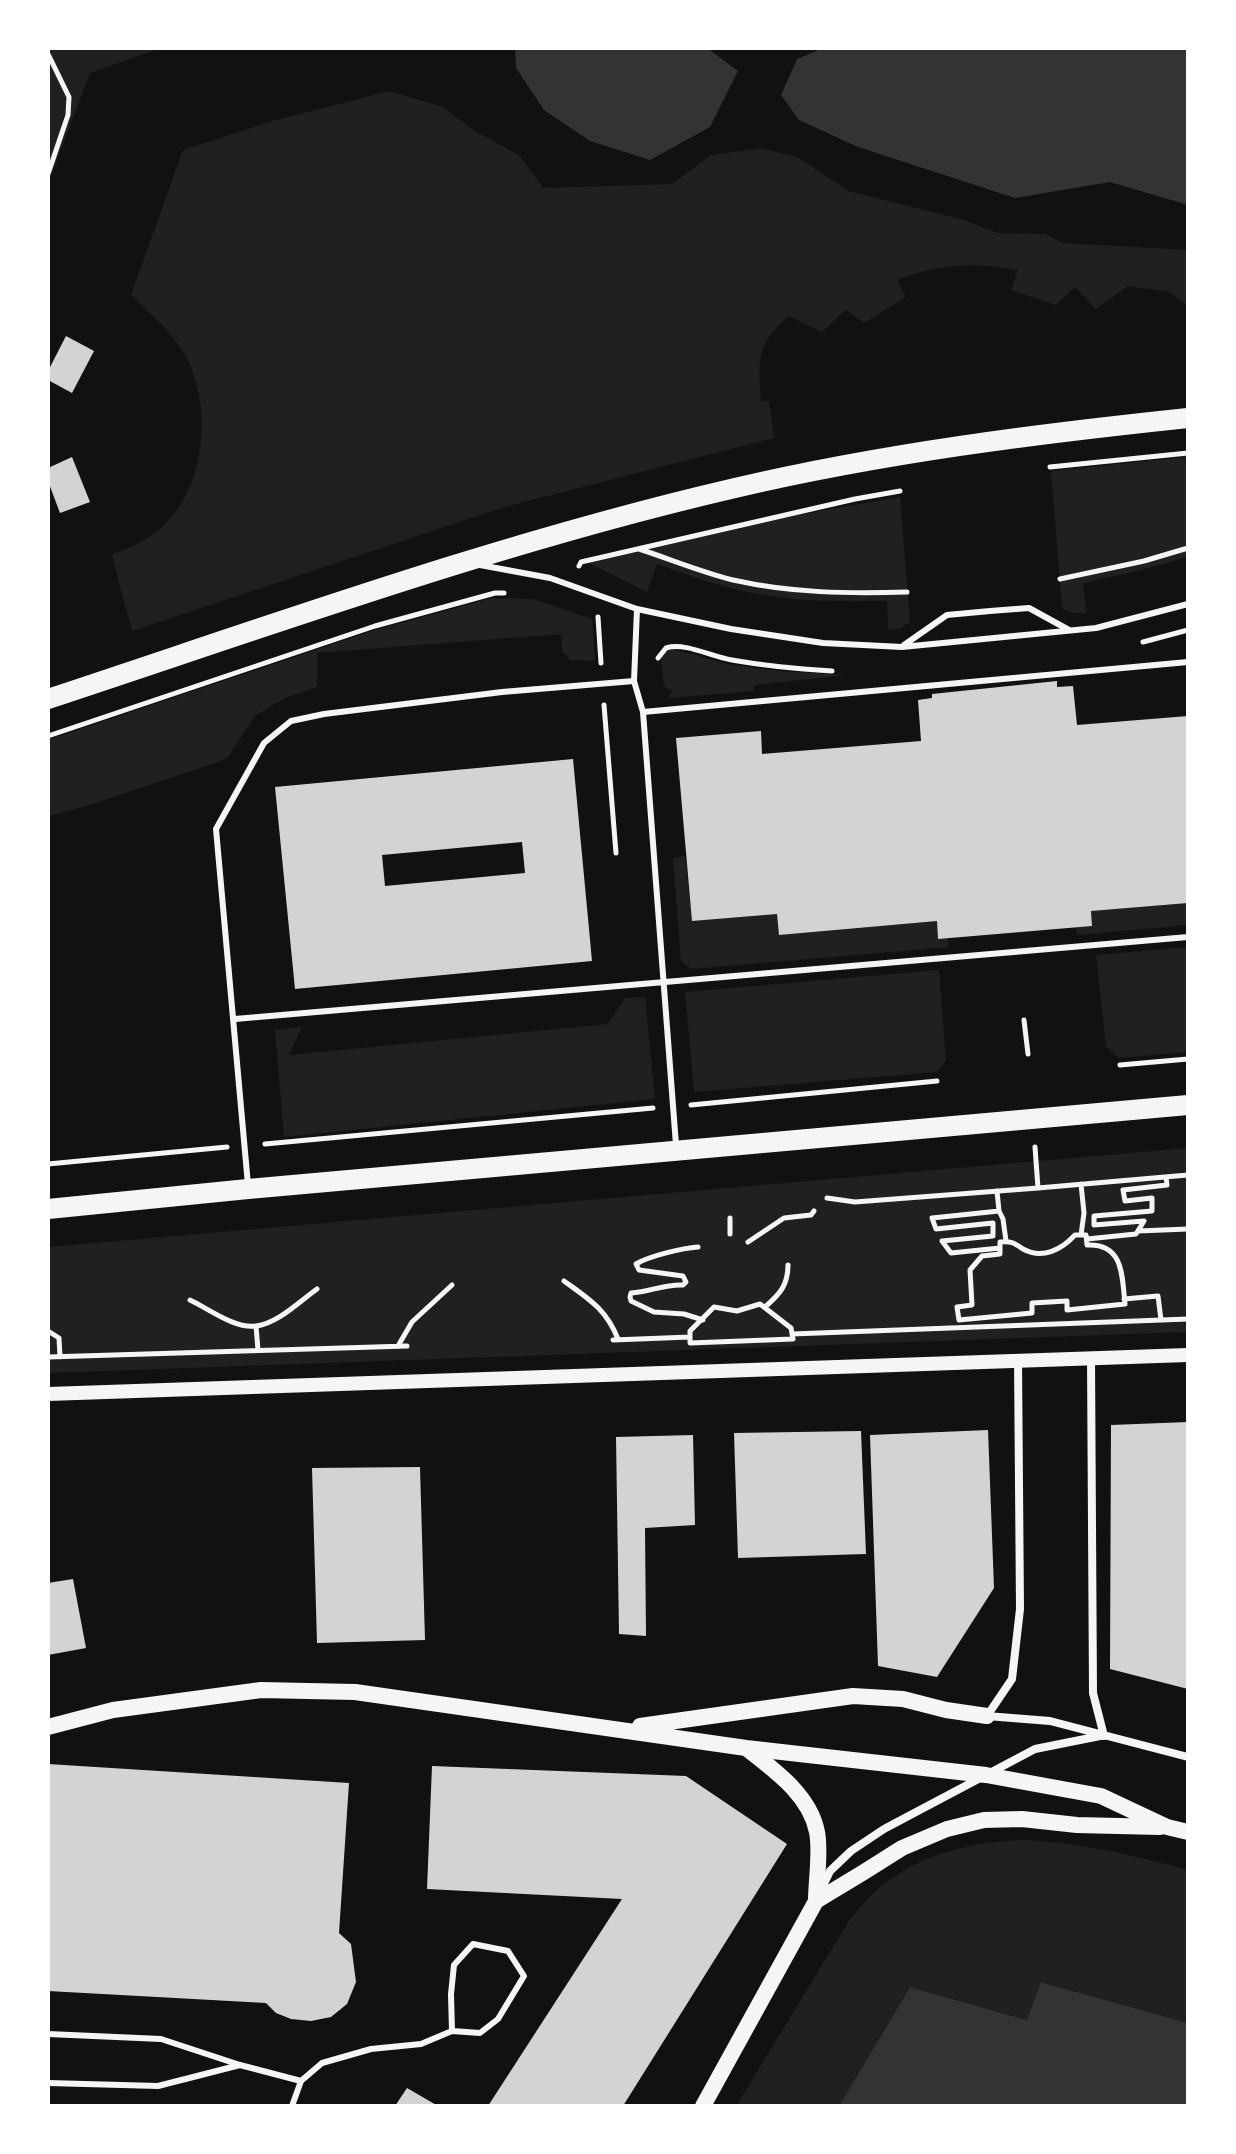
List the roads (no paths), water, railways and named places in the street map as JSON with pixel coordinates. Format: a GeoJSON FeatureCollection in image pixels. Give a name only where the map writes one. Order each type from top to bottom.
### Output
{"type":"FeatureCollection","features":[{"type":"Feature","properties":{"kind":"main road"},"geometry":{"type":"LineString","coordinates":[[48,699],[467,562],[603,521],[736,487],[1027,434],[1188,418]]}},
{"type":"Feature","properties":{"kind":"main road"},"geometry":{"type":"LineString","coordinates":[[48,1209],[1188,1105]]}},
{"type":"Feature","properties":{"kind":"main road"},"geometry":{"type":"LineString","coordinates":[[48,1727],[113,1710],[261,1690],[355,1692],[746,1748],[986,1775],[1101,1796],[1167,1827],[1188,1832]]}},
{"type":"Feature","properties":{"kind":"main road"},"geometry":{"type":"LineString","coordinates":[[619,1729],[853,1696],[903,1699],[987,1716]]}},
{"type":"Feature","properties":{"kind":"main road"},"geometry":{"type":"LineString","coordinates":[[703,2106],[816,1901],[818,1835],[814,1819],[802,1798],[746,1748]]}},
{"type":"Feature","properties":{"kind":"main road"},"geometry":{"type":"LineString","coordinates":[[816,1901],[902,1848],[947,1829],[984,1820],[1022,1819],[1077,1825],[1167,1827]]}},
{"type":"Feature","properties":{"kind":"street"},"geometry":{"type":"LineString","coordinates":[[48,1394],[1188,1355]]}},
{"type":"Feature","properties":{"kind":"street"},"geometry":{"type":"LineString","coordinates":[[1091,1357],[1092,1671],[1093,1693],[1104,1736]]}},
{"type":"Feature","properties":{"kind":"street"},"geometry":{"type":"LineString","coordinates":[[1018,1360],[1020,1609],[1012,1679],[987,1716],[1050,1721],[1188,1757]]}},
{"type":"Feature","properties":{"kind":"street"},"geometry":{"type":"LineString","coordinates":[[816,1901],[830,1871],[851,1851],[884,1829],[1035,1749],[1104,1736]]}},
{"type":"Feature","properties":{"kind":"lane"},"geometry":{"type":"LineString","coordinates":[[467,562],[557,580],[637,609],[731,629],[823,643],[902,647],[1096,628],[1188,604]]}},
{"type":"Feature","properties":{"kind":"lane"},"geometry":{"type":"LineString","coordinates":[[902,647],[947,615],[1029,608],[1069,630]]}},
{"type":"Feature","properties":{"kind":"lane"},"geometry":{"type":"LineString","coordinates":[[637,609],[634,681],[643,712],[676,1151]]}},
{"type":"Feature","properties":{"kind":"lane"},"geometry":{"type":"LineString","coordinates":[[643,712],[1188,662]]}},
{"type":"Feature","properties":{"kind":"lane"},"geometry":{"type":"LineString","coordinates":[[248,1189],[216,829],[264,743],[291,721],[324,714],[502,692],[634,681]]}},
{"type":"Feature","properties":{"kind":"lane"},"geometry":{"type":"LineString","coordinates":[[235,1019],[1188,937]]}},
{"type":"Feature","properties":{"kind":"lane"},"geometry":{"type":"LineString","coordinates":[[292,2106],[301,2081],[322,2063],[371,2049],[421,2044],[452,2031],[480,2033],[498,2019],[524,1976],[508,1951],[473,1944],[454,1965],[452,2031]]}},
{"type":"Feature","properties":{"kind":"lane"},"geometry":{"type":"LineString","coordinates":[[48,2034],[161,2039],[301,2081]]}},
{"type":"Feature","properties":{"kind":"lane"},"geometry":{"type":"LineString","coordinates":[[48,2083],[158,2086],[240,2065]]}}]}
